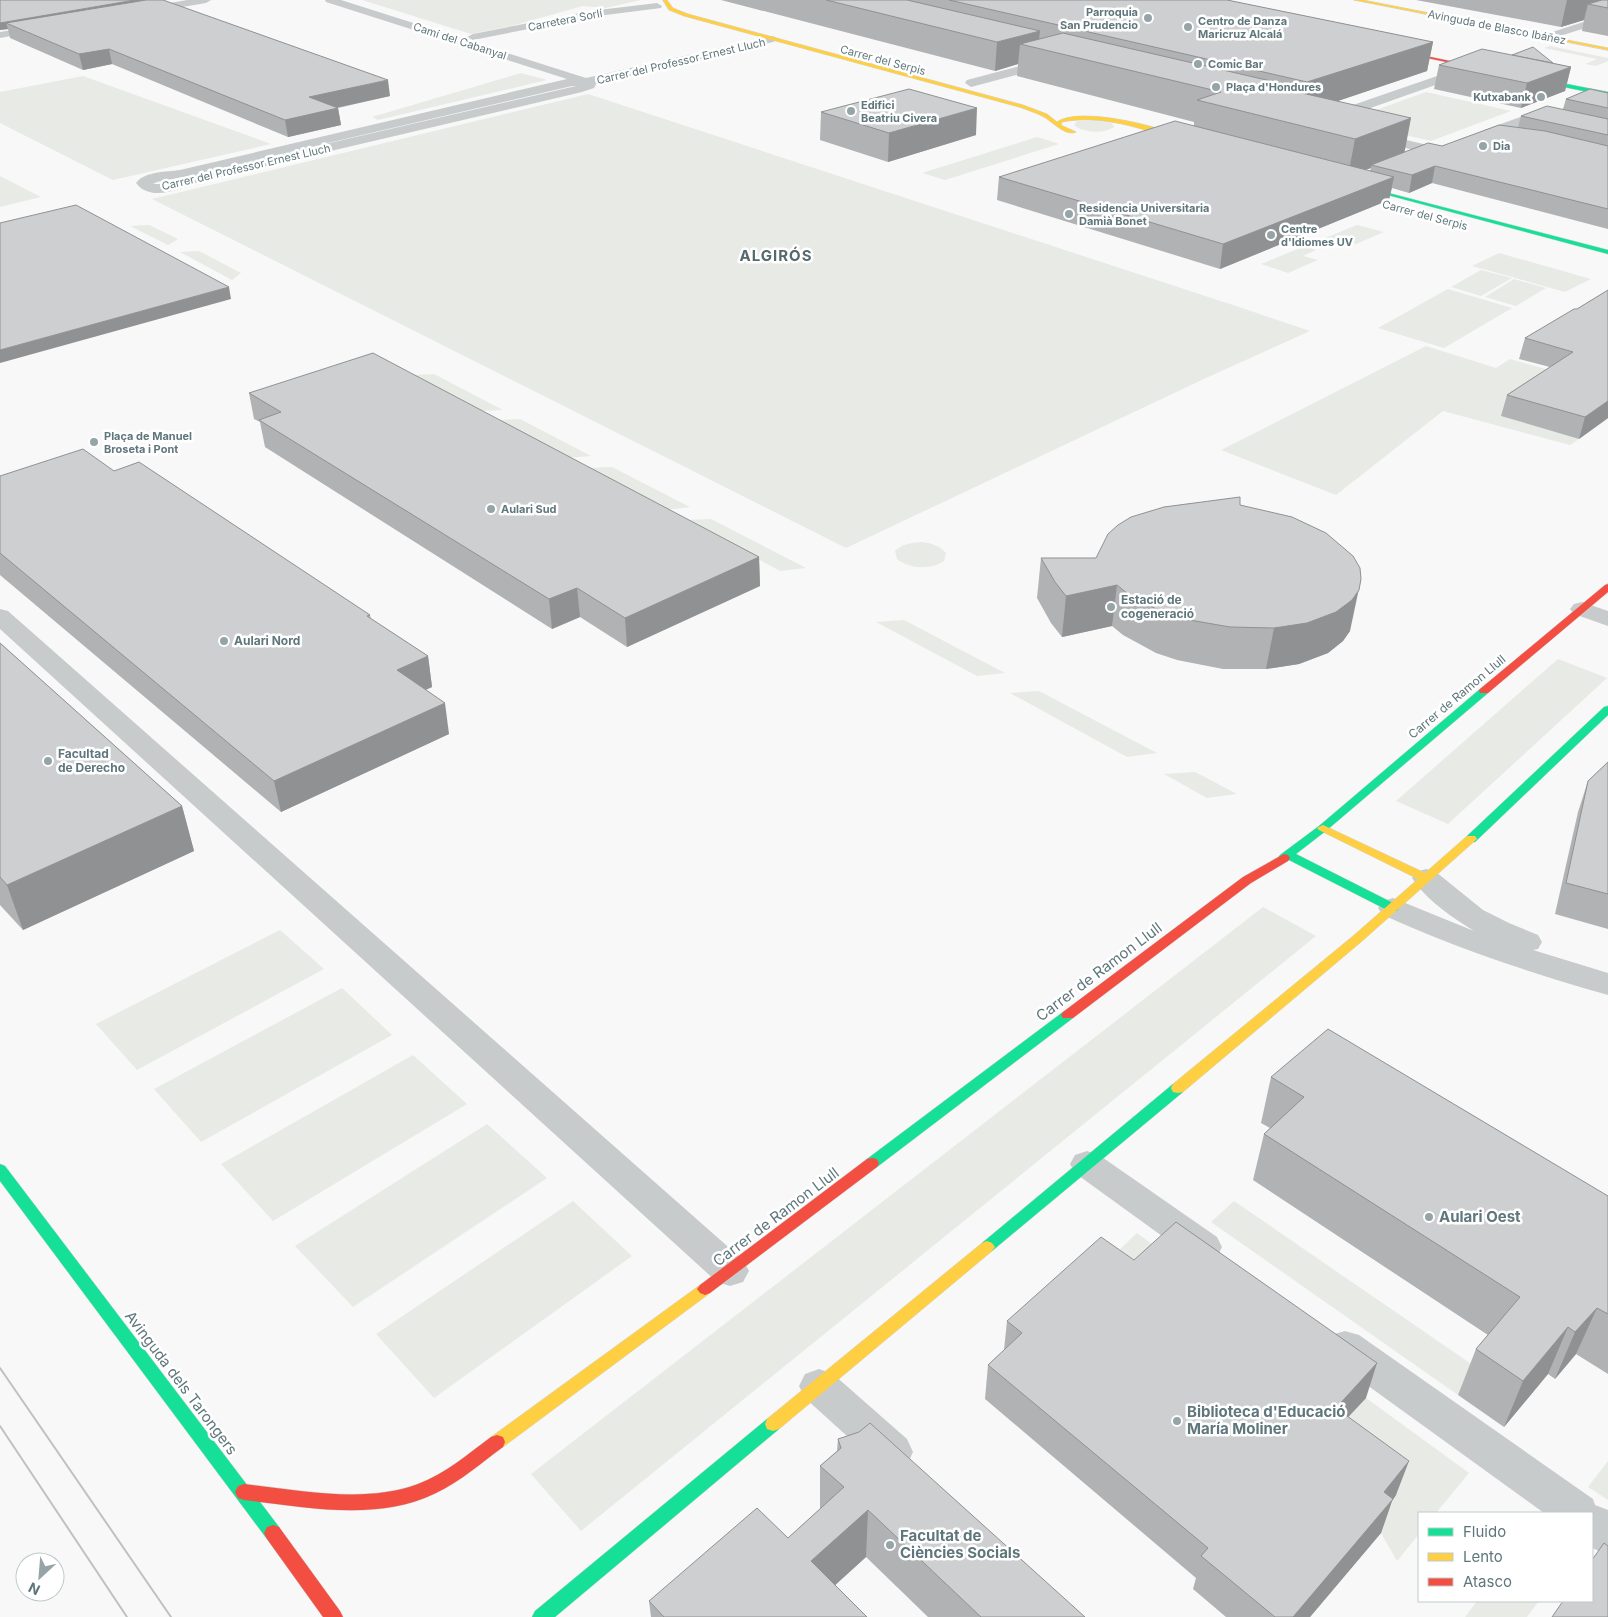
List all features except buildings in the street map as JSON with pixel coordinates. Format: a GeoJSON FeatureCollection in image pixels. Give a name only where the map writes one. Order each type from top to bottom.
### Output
{"type":"FeatureCollection","features":[{"type":"Feature","properties":{"kind":"main road","name":"Avinguda de Blasco Ibáñez"},"geometry":{"type":"LineString","coordinates":[[1356,0],[1608,49]]}},
{"type":"Feature","properties":{"kind":"main road","name":"Carrer del Serpis"},"geometry":{"type":"LineString","coordinates":[[680,1],[686,7],[1052,105]]}},
{"type":"Feature","properties":{"kind":"main road","name":"Carrer del Serpis"},"geometry":{"type":"LineString","coordinates":[[661,3],[676,12],[1021,106],[1045,115],[1066,130],[1084,134]]}},
{"type":"Feature","properties":{"kind":"main road"},"geometry":{"type":"LineString","coordinates":[[1386,48],[1494,71]]}},
{"type":"Feature","properties":{"kind":"main road"},"geometry":{"type":"LineString","coordinates":[[1523,77],[1608,94]]}},
{"type":"Feature","properties":{"kind":"main road"},"geometry":{"type":"LineString","coordinates":[[1065,108],[1093,116]]}},
{"type":"Feature","properties":{"kind":"main road"},"geometry":{"type":"LineString","coordinates":[[1059,124],[1060,121],[1073,117],[1113,118],[1190,146],[1151,142]]}},
{"type":"Feature","properties":{"kind":"main road"},"geometry":{"type":"LineString","coordinates":[[1115,134],[1126,129],[1125,123]]}},
{"type":"Feature","properties":{"kind":"main road","name":"Carrer del Serpis"},"geometry":{"type":"LineString","coordinates":[[1350,189],[1608,252]]}},
{"type":"Feature","properties":{"kind":"main road","name":"Carrer del Serpis"},"geometry":{"type":"LineString","coordinates":[[1350,189],[1608,264]]}},
{"type":"Feature","properties":{"kind":"main road","name":"Carrer de Ramon Llull"},"geometry":{"type":"LineString","coordinates":[[244,1492],[382,1500],[411,1495],[448,1478],[730,1271],[1247,880],[1289,854],[1323,828],[1608,587]]}},
{"type":"Feature","properties":{"kind":"main road"},"geometry":{"type":"LineString","coordinates":[[542,1617],[1087,1164],[1452,857],[1608,709]]}},
{"type":"Feature","properties":{"kind":"main road"},"geometry":{"type":"LineString","coordinates":[[1323,828],[1426,878]]}},
{"type":"Feature","properties":{"kind":"main road"},"geometry":{"type":"LineString","coordinates":[[1289,854],[1392,908]]}},
{"type":"Feature","properties":{"kind":"main road","name":"Avinguda dels Tarongers"},"geometry":{"type":"LineString","coordinates":[[0,1170],[244,1492],[334,1617]]}},
{"type":"Feature","properties":{"kind":"street"},"geometry":{"type":"LineString","coordinates":[[128,13],[206,0]]}},
{"type":"Feature","properties":{"kind":"street","name":"Camí del Cabanyal"},"geometry":{"type":"LineString","coordinates":[[330,0],[589,82]]}},
{"type":"Feature","properties":{"kind":"street","name":"Carretera Sorlí"},"geometry":{"type":"LineString","coordinates":[[473,37],[602,12],[661,3]]}},
{"type":"Feature","properties":{"kind":"street"},"geometry":{"type":"LineString","coordinates":[[1547,37],[1608,16]]}},
{"type":"Feature","properties":{"kind":"street"},"geometry":{"type":"LineString","coordinates":[[0,35],[61,25]]}},
{"type":"Feature","properties":{"kind":"street","name":"Carrer del Professor Ernest Lluch"},"geometry":{"type":"LineString","coordinates":[[589,82],[590,85],[578,89],[195,179],[171,187],[151,188],[143,183],[153,178],[180,174],[563,84],[589,82],[773,39]]}},
{"type":"Feature","properties":{"kind":"street"},"geometry":{"type":"LineString","coordinates":[[971,83],[1064,61],[1037,54]]}},
{"type":"Feature","properties":{"kind":"street"},"geometry":{"type":"LineString","coordinates":[[1342,129],[1315,122],[1440,79]]}},
{"type":"Feature","properties":{"kind":"street"},"geometry":{"type":"LineString","coordinates":[[1519,138],[1480,134],[1537,115],[1608,131]]}},
{"type":"Feature","properties":{"kind":"street"},"geometry":{"type":"LineString","coordinates":[[1360,133],[1431,150]]}},
{"type":"Feature","properties":{"kind":"street"},"geometry":{"type":"LineString","coordinates":[[1409,159],[1447,144]]}},
{"type":"Feature","properties":{"kind":"street"},"geometry":{"type":"LineString","coordinates":[[1350,189],[1372,174]]}},
{"type":"Feature","properties":{"kind":"street"},"geometry":{"type":"LineString","coordinates":[[1582,609],[1608,619]]}},
{"type":"Feature","properties":{"kind":"street"},"geometry":{"type":"LineString","coordinates":[[0,616],[730,1271]]}},
{"type":"Feature","properties":{"kind":"street"},"geometry":{"type":"LineString","coordinates":[[1426,878],[1447,899],[1470,916],[1500,933],[1608,965]]}},
{"type":"Feature","properties":{"kind":"street"},"geometry":{"type":"LineString","coordinates":[[1392,908],[1470,941],[1608,984]]}},
{"type":"Feature","properties":{"kind":"street"},"geometry":{"type":"LineString","coordinates":[[1087,1164],[1231,1266]]}},
{"type":"Feature","properties":{"kind":"street"},"geometry":{"type":"LineString","coordinates":[[1321,1330],[1577,1512]]}},
{"type":"Feature","properties":{"kind":"street"},"geometry":{"type":"LineString","coordinates":[[819,1386],[923,1480]]}},
{"type":"Feature","properties":{"kind":"street"},"geometry":{"type":"LineString","coordinates":[[1593,1524],[1608,1534]]}},
{"type":"Feature","properties":{"kind":"shaded area"},"geometry":{"type":"Polygon","coordinates":[[[362,0],[641,0],[605,8],[583,6],[511,26],[471,34],[362,0]]]}},
{"type":"Feature","properties":{"kind":"shaded area"},"geometry":{"type":"Polygon","coordinates":[[[1550,46],[1608,58],[1608,61],[1596,66],[1585,64],[1597,59],[1544,48],[1550,46]]]}},
{"type":"Feature","properties":{"kind":"shaded area"},"geometry":{"type":"Polygon","coordinates":[[[521,73],[547,80],[378,120],[372,117],[521,73]]]}},
{"type":"Feature","properties":{"kind":"shaded area"},"geometry":{"type":"Polygon","coordinates":[[[83,76],[271,144],[113,180],[0,123],[0,92],[83,76]]]}},
{"type":"Feature","properties":{"kind":"shaded area"},"geometry":{"type":"Polygon","coordinates":[[[1426,92],[1511,111],[1431,141],[1345,121],[1426,92]]]}},
{"type":"Feature","properties":{"kind":"shaded area"},"geometry":{"type":"Polygon","coordinates":[[[588,94],[1310,331],[846,548],[152,199],[588,94]]]}},
{"type":"Feature","properties":{"kind":"shaded area"},"geometry":{"type":"Polygon","coordinates":[[[1096,120],[1112,123],[1114,127],[1105,131],[1094,132],[1083,130],[1074,125],[1077,121],[1096,120]]]}},
{"type":"Feature","properties":{"kind":"shaded area"},"geometry":{"type":"Polygon","coordinates":[[[1037,137],[1059,144],[945,180],[922,173],[1037,137]]]}},
{"type":"Feature","properties":{"kind":"shaded area"},"geometry":{"type":"Polygon","coordinates":[[[0,176],[41,197],[0,207],[0,176]]]}},
{"type":"Feature","properties":{"kind":"shaded area"},"geometry":{"type":"Polygon","coordinates":[[[149,225],[178,239],[168,245],[130,226],[149,225]]]}},
{"type":"Feature","properties":{"kind":"shaded area"},"geometry":{"type":"Polygon","coordinates":[[[1357,225],[1384,232],[1356,244],[1340,239],[1326,245],[1315,242],[1357,225]]]}},
{"type":"Feature","properties":{"kind":"shaded area"},"geometry":{"type":"Polygon","coordinates":[[[1305,246],[1316,250],[1303,256],[1318,260],[1288,273],[1261,264],[1305,246]]]}},
{"type":"Feature","properties":{"kind":"shaded area"},"geometry":{"type":"Polygon","coordinates":[[[199,251],[241,273],[232,280],[180,252],[199,251]]]}},
{"type":"Feature","properties":{"kind":"shaded area"},"geometry":{"type":"Polygon","coordinates":[[[1499,253],[1591,279],[1565,292],[1472,266],[1499,253]]]}},
{"type":"Feature","properties":{"kind":"shaded area"},"geometry":{"type":"Polygon","coordinates":[[[1481,270],[1512,278],[1481,296],[1451,287],[1481,270]]]}},
{"type":"Feature","properties":{"kind":"shaded area"},"geometry":{"type":"Polygon","coordinates":[[[1514,279],[1546,288],[1516,306],[1485,297],[1514,279]]]}},
{"type":"Feature","properties":{"kind":"shaded area"},"geometry":{"type":"Polygon","coordinates":[[[1448,289],[1512,308],[1444,348],[1378,328],[1448,289]]]}},
{"type":"Feature","properties":{"kind":"shaded area"},"geometry":{"type":"Polygon","coordinates":[[[1426,346],[1496,368],[1510,359],[1549,370],[1502,416],[1579,439],[1570,445],[1443,411],[1336,495],[1221,450],[1426,346]]]}},
{"type":"Feature","properties":{"kind":"shaded area"},"geometry":{"type":"Polygon","coordinates":[[[434,374],[503,410],[480,411],[412,375],[434,374]]]}},
{"type":"Feature","properties":{"kind":"shaded area"},"geometry":{"type":"Polygon","coordinates":[[[520,419],[591,456],[567,458],[497,420],[520,419]]]}},
{"type":"Feature","properties":{"kind":"shaded area"},"geometry":{"type":"Polygon","coordinates":[[[612,467],[690,507],[666,510],[588,468],[612,467]]]}},
{"type":"Feature","properties":{"kind":"shaded area"},"geometry":{"type":"Polygon","coordinates":[[[711,519],[806,568],[780,571],[686,520],[711,519]]]}},
{"type":"Feature","properties":{"kind":"shaded area"},"geometry":{"type":"Polygon","coordinates":[[[921,542],[934,545],[943,550],[946,553],[944,561],[933,566],[920,567],[908,565],[897,559],[895,551],[907,544],[921,542]]]}},
{"type":"Feature","properties":{"kind":"shaded area"},"geometry":{"type":"Polygon","coordinates":[[[904,620],[1005,673],[977,676],[876,622],[904,620]]]}},
{"type":"Feature","properties":{"kind":"shaded area"},"geometry":{"type":"Polygon","coordinates":[[[1558,659],[1607,678],[1448,824],[1396,801],[1558,659]]]}},
{"type":"Feature","properties":{"kind":"shaded area"},"geometry":{"type":"Polygon","coordinates":[[[1039,691],[1157,753],[1127,757],[1010,693],[1039,691]]]}},
{"type":"Feature","properties":{"kind":"shaded area"},"geometry":{"type":"Polygon","coordinates":[[[1195,772],[1237,794],[1207,798],[1164,774],[1195,772]]]}},
{"type":"Feature","properties":{"kind":"shaded area"},"geometry":{"type":"Polygon","coordinates":[[[1263,907],[1316,936],[581,1531],[531,1474],[1263,907]]]}},
{"type":"Feature","properties":{"kind":"shaded area"},"geometry":{"type":"Polygon","coordinates":[[[280,930],[324,969],[137,1070],[96,1024],[280,930]]]}},
{"type":"Feature","properties":{"kind":"shaded area"},"geometry":{"type":"Polygon","coordinates":[[[342,988],[392,1035],[201,1142],[154,1089],[342,988]]]}},
{"type":"Feature","properties":{"kind":"shaded area"},"geometry":{"type":"Polygon","coordinates":[[[413,1055],[467,1104],[273,1221],[221,1164],[413,1055]]]}},
{"type":"Feature","properties":{"kind":"shaded area"},"geometry":{"type":"Polygon","coordinates":[[[487,1124],[547,1178],[353,1307],[295,1246],[487,1124]]]}},
{"type":"Feature","properties":{"kind":"shaded area"},"geometry":{"type":"Polygon","coordinates":[[[573,1201],[632,1256],[434,1398],[376,1334],[573,1201]]]}},
{"type":"Feature","properties":{"kind":"shaded area"},"geometry":{"type":"Polygon","coordinates":[[[1234,1201],[1480,1370],[1458,1395],[1211,1222],[1234,1201]]]}},
{"type":"Feature","properties":{"kind":"shaded area"},"geometry":{"type":"Polygon","coordinates":[[[1137,1233],[1170,1257],[1096,1272],[1137,1233]]]}},
{"type":"Feature","properties":{"kind":"shaded area"},"geometry":{"type":"Polygon","coordinates":[[[1366,1398],[1469,1473],[1437,1512],[1418,1512],[1418,1535],[1397,1561],[1381,1533],[1371,1526],[1325,1442],[1366,1398]]]}},
{"type":"Feature","properties":{"kind":"shaded area"},"geometry":{"type":"Polygon","coordinates":[[[1608,1461],[1608,1500],[1588,1487],[1608,1461]]]}},
{"type":"Feature","properties":{"kind":"shaded area"},"geometry":{"type":"Polygon","coordinates":[[[1476,1602],[1538,1602],[1527,1617],[1465,1617],[1476,1602]]]}},
{"type":"Feature","properties":{"kind":"tram line"},"geometry":{"type":"LineString","coordinates":[[0,1368],[171,1617]]}},
{"type":"Feature","properties":{"kind":"tram line"},"geometry":{"type":"LineString","coordinates":[[0,1426],[127,1617]]}},
{"type":"Feature","properties":{"kind":"traffic: fast"},"geometry":{"type":"LineString","coordinates":[[1531,79],[1608,94]]}},
{"type":"Feature","properties":{"kind":"traffic: fast"},"geometry":{"type":"LineString","coordinates":[[1356,185],[1608,252]]}},
{"type":"Feature","properties":{"kind":"traffic: fast"},"geometry":{"type":"LineString","coordinates":[[1284,858],[1323,828],[1484,691]]}},
{"type":"Feature","properties":{"kind":"traffic: fast"},"geometry":{"type":"LineString","coordinates":[[1471,839],[1608,709]]}},
{"type":"Feature","properties":{"kind":"traffic: fast"},"geometry":{"type":"LineString","coordinates":[[1289,855],[1393,908]]}},
{"type":"Feature","properties":{"kind":"traffic: fast"},"geometry":{"type":"LineString","coordinates":[[872,1163],[1068,1015]]}},
{"type":"Feature","properties":{"kind":"traffic: fast"},"geometry":{"type":"LineString","coordinates":[[987,1247],[1178,1088]]}},
{"type":"Feature","properties":{"kind":"traffic: fast"},"geometry":{"type":"LineString","coordinates":[[0,1170],[273,1533]]}},
{"type":"Feature","properties":{"kind":"traffic: fast"},"geometry":{"type":"LineString","coordinates":[[541,1617],[773,1424]]}},
{"type":"Feature","properties":{"kind":"traffic: slow"},"geometry":{"type":"LineString","coordinates":[[665,0],[671,9],[686,15],[1021,106],[1045,115],[1061,127],[1073,132]]}},
{"type":"Feature","properties":{"kind":"traffic: slow"},"geometry":{"type":"LineString","coordinates":[[1356,0],[1608,49]]}},
{"type":"Feature","properties":{"kind":"traffic: slow"},"geometry":{"type":"LineString","coordinates":[[1059,124],[1060,121],[1090,117],[1121,121],[1181,139]]}},
{"type":"Feature","properties":{"kind":"traffic: slow"},"geometry":{"type":"LineString","coordinates":[[1323,828],[1426,878]]}},
{"type":"Feature","properties":{"kind":"traffic: slow"},"geometry":{"type":"LineString","coordinates":[[1178,1088],[1357,939],[1471,839]]}},
{"type":"Feature","properties":{"kind":"traffic: slow"},"geometry":{"type":"LineString","coordinates":[[773,1424],[987,1247]]}},
{"type":"Feature","properties":{"kind":"traffic: slow"},"geometry":{"type":"LineString","coordinates":[[497,1442],[705,1289]]}},
{"type":"Feature","properties":{"kind":"traffic: jam"},"geometry":{"type":"LineString","coordinates":[[1394,50],[1484,69]]}},
{"type":"Feature","properties":{"kind":"traffic: jam"},"geometry":{"type":"LineString","coordinates":[[1484,691],[1608,587]]}},
{"type":"Feature","properties":{"kind":"traffic: jam"},"geometry":{"type":"LineString","coordinates":[[1068,1015],[1247,880],[1284,858]]}},
{"type":"Feature","properties":{"kind":"traffic: jam"},"geometry":{"type":"LineString","coordinates":[[705,1289],[872,1163]]}},
{"type":"Feature","properties":{"kind":"traffic: jam"},"geometry":{"type":"LineString","coordinates":[[244,1492],[356,1502],[399,1498],[419,1492],[440,1482],[497,1442]]}},
{"type":"Feature","properties":{"kind":"traffic: jam"},"geometry":{"type":"LineString","coordinates":[[273,1533],[334,1617]]}},
{"type":"Feature","properties":{"kind":"place","name":"Parroquia San Prudencio"},"geometry":{"type":"Point","coordinates":[1148,18]}},
{"type":"Feature","properties":{"kind":"place","name":"Centro de Danza Maricruz Alcalá"},"geometry":{"type":"Point","coordinates":[1188,27]}},
{"type":"Feature","properties":{"kind":"place","name":"Comic Bar"},"geometry":{"type":"Point","coordinates":[1198,64]}},
{"type":"Feature","properties":{"kind":"place","name":"Plaça d'Hondures"},"geometry":{"type":"Point","coordinates":[1216,87]}},
{"type":"Feature","properties":{"kind":"place","name":"Kutxabank"},"geometry":{"type":"Point","coordinates":[1541,97]}},
{"type":"Feature","properties":{"kind":"place","name":"Edifici Beatriu Civera"},"geometry":{"type":"Point","coordinates":[851,111]}},
{"type":"Feature","properties":{"kind":"place","name":"Dia"},"geometry":{"type":"Point","coordinates":[1483,146]}},
{"type":"Feature","properties":{"kind":"place","name":"Residencia Universitaria Damià Bonet"},"geometry":{"type":"Point","coordinates":[1069,214]}},
{"type":"Feature","properties":{"kind":"place","name":"Centre d'Idiomes UV"},"geometry":{"type":"Point","coordinates":[1271,235]}},
{"type":"Feature","properties":{"kind":"place","name":"Plaça de Manuel Broseta i Pont"},"geometry":{"type":"Point","coordinates":[94,442]}},
{"type":"Feature","properties":{"kind":"place","name":"Aulari Sud"},"geometry":{"type":"Point","coordinates":[491,509]}},
{"type":"Feature","properties":{"kind":"place","name":"Estació de cogeneració"},"geometry":{"type":"Point","coordinates":[1111,607]}},
{"type":"Feature","properties":{"kind":"place","name":"Aulari Nord"},"geometry":{"type":"Point","coordinates":[224,641]}},
{"type":"Feature","properties":{"kind":"place","name":"Facultad de Derecho"},"geometry":{"type":"Point","coordinates":[48,761]}},
{"type":"Feature","properties":{"kind":"place","name":"Aulari Oest"},"geometry":{"type":"Point","coordinates":[1429,1217]}},
{"type":"Feature","properties":{"kind":"place","name":"Biblioteca d'Educació María Moliner"},"geometry":{"type":"Point","coordinates":[1177,1421]}},
{"type":"Feature","properties":{"kind":"place","name":"Facultat de Ciències Socials"},"geometry":{"type":"Point","coordinates":[890,1545]}},
{"type":"Feature","properties":{"kind":"district","name":"ALGIRÓS"},"geometry":{"type":"Point","coordinates":[776,256]}}]}
